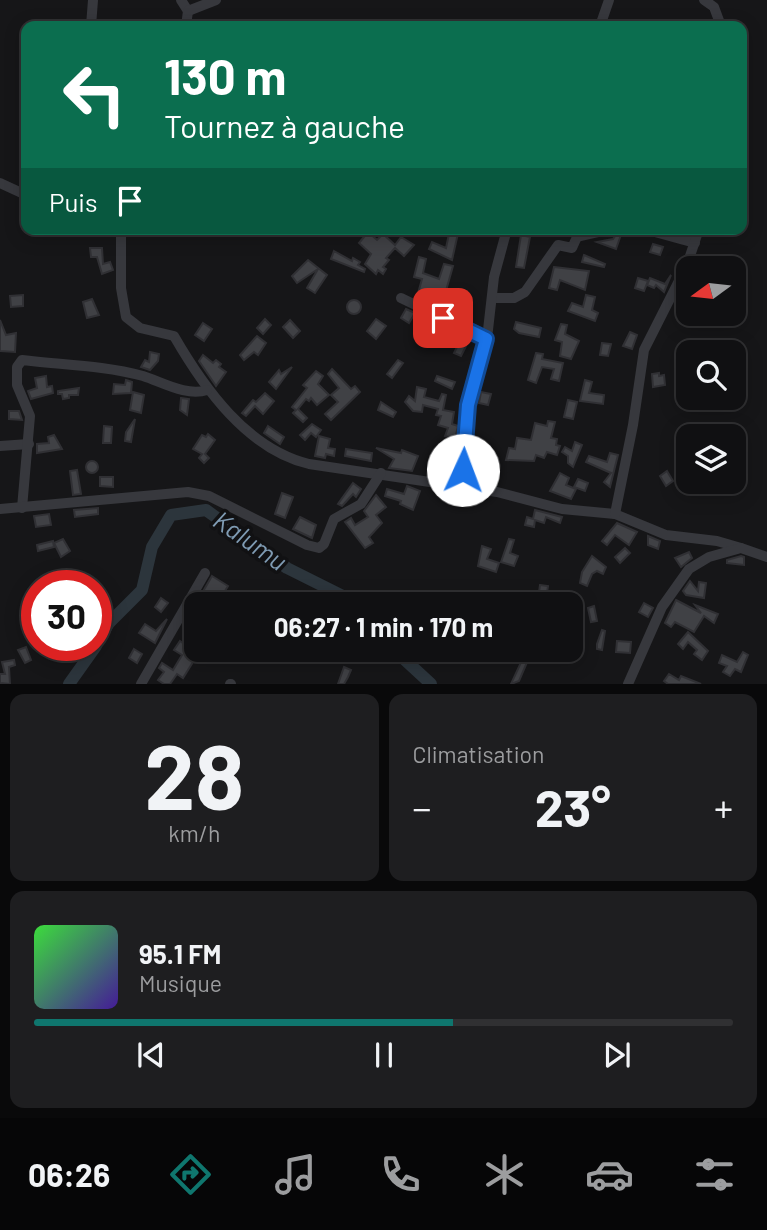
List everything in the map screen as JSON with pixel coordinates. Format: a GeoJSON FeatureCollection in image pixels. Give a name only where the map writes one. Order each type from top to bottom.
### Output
{"type":"FeatureCollection","features":[{"type":"Feature","properties":{"kind":"street"},"geometry":{"type":"LineString","coordinates":[[91,21],[93,0]]}},
{"type":"Feature","properties":{"kind":"street"},"geometry":{"type":"LineString","coordinates":[[181,0],[188,11],[187,21]]}},
{"type":"Feature","properties":{"kind":"street"},"geometry":{"type":"LineString","coordinates":[[188,11],[216,0]]}},
{"type":"Feature","properties":{"kind":"street"},"geometry":{"type":"LineString","coordinates":[[602,21],[609,0]]}},
{"type":"Feature","properties":{"kind":"street"},"geometry":{"type":"LineString","coordinates":[[704,0],[714,7],[719,21]]}},
{"type":"Feature","properties":{"kind":"street"},"geometry":{"type":"LineString","coordinates":[[0,183],[21,193]]}},
{"type":"Feature","properties":{"kind":"street"},"geometry":{"type":"LineString","coordinates":[[121,235],[121,288],[126,317],[140,328],[174,336],[207,390],[283,457],[309,464],[467,488],[562,509],[614,514],[666,534],[716,541],[767,556]]}},
{"type":"Feature","properties":{"kind":"street"},"geometry":{"type":"LineString","coordinates":[[467,488],[462,455],[467,417],[486,339],[505,235]]}},
{"type":"Feature","properties":{"kind":"street"},"geometry":{"type":"LineString","coordinates":[[492,298],[514,298],[525,292],[558,245],[572,248],[578,237],[586,235]]}},
{"type":"Feature","properties":{"kind":"street"},"geometry":{"type":"LineString","coordinates":[[666,235],[695,243]]}},
{"type":"Feature","properties":{"kind":"street"},"geometry":{"type":"LineString","coordinates":[[614,514],[633,425],[644,350],[697,235]]}},
{"type":"Feature","properties":{"kind":"street"},"geometry":{"type":"LineString","coordinates":[[401,298],[486,339]]}},
{"type":"Feature","properties":{"kind":"street"},"geometry":{"type":"LineString","coordinates":[[22,508],[29,444],[29,411],[17,385],[17,367],[22,360],[89,366],[144,377],[165,385],[200,392],[207,390]]}},
{"type":"Feature","properties":{"kind":"street"},"geometry":{"type":"LineString","coordinates":[[0,446],[29,444]]}},
{"type":"Feature","properties":{"kind":"street"},"geometry":{"type":"LineString","coordinates":[[0,509],[174,492],[200,494],[307,545],[319,548],[324,544],[334,519],[365,500],[381,473]]}},
{"type":"Feature","properties":{"kind":"street"},"geometry":{"type":"LineString","coordinates":[[628,684],[662,607],[683,575],[709,556],[741,548]]}},
{"type":"Feature","properties":{"kind":"street"},"geometry":{"type":"LineString","coordinates":[[141,684],[205,573]]}},
{"type":"Feature","properties":{"kind":"building"},"geometry":{"type":"Polygon","coordinates":[[[366,235],[371,235],[377,240],[384,235],[395,245],[401,237],[414,245],[404,256],[395,248],[386,258],[389,260],[383,267],[386,269],[383,274],[378,270],[376,274],[365,264],[371,254],[359,243],[366,235]]]}},
{"type":"Feature","properties":{"kind":"building"},"geometry":{"type":"Polygon","coordinates":[[[449,235],[458,235],[452,260],[429,249],[432,242],[446,248],[449,235]]]}},
{"type":"Feature","properties":{"kind":"building"},"geometry":{"type":"Polygon","coordinates":[[[521,235],[530,237],[524,268],[516,267],[521,235]]]}},
{"type":"Feature","properties":{"kind":"building"},"geometry":{"type":"Polygon","coordinates":[[[616,235],[621,235],[616,249],[597,242],[613,239],[616,235]]]}},
{"type":"Feature","properties":{"kind":"building"},"geometry":{"type":"Polygon","coordinates":[[[653,244],[663,247],[660,255],[650,252],[653,244]]]}},
{"type":"Feature","properties":{"kind":"building"},"geometry":{"type":"Polygon","coordinates":[[[90,248],[102,248],[103,264],[110,262],[113,270],[102,274],[97,257],[91,257],[90,248]]]}},
{"type":"Feature","properties":{"kind":"building"},"geometry":{"type":"Polygon","coordinates":[[[334,251],[352,261],[353,258],[360,262],[358,265],[365,269],[364,272],[331,259],[334,251]]]}},
{"type":"Feature","properties":{"kind":"building"},"geometry":{"type":"Polygon","coordinates":[[[584,255],[605,264],[604,267],[582,262],[584,255]]]}},
{"type":"Feature","properties":{"kind":"building"},"geometry":{"type":"Polygon","coordinates":[[[419,257],[426,259],[423,273],[439,279],[444,264],[453,266],[442,305],[455,310],[453,314],[417,297],[422,279],[414,277],[419,257]]]}},
{"type":"Feature","properties":{"kind":"building"},"geometry":{"type":"Polygon","coordinates":[[[308,260],[327,275],[315,293],[307,288],[318,269],[297,283],[292,276],[308,260]]]}},
{"type":"Feature","properties":{"kind":"building"},"geometry":{"type":"Polygon","coordinates":[[[554,267],[589,271],[585,290],[560,280],[557,290],[549,288],[554,267]]]}},
{"type":"Feature","properties":{"kind":"building"},"geometry":{"type":"Polygon","coordinates":[[[671,275],[664,292],[656,285],[654,288],[647,285],[650,278],[665,284],[671,275]]]}},
{"type":"Feature","properties":{"kind":"building"},"geometry":{"type":"Polygon","coordinates":[[[638,278],[648,281],[644,291],[635,288],[638,278]]]}},
{"type":"Feature","properties":{"kind":"building"},"geometry":{"type":"Polygon","coordinates":[[[23,295],[23,306],[11,307],[10,296],[23,295]]]}},
{"type":"Feature","properties":{"kind":"building"},"geometry":{"type":"Polygon","coordinates":[[[586,295],[595,297],[592,310],[598,313],[595,321],[568,311],[572,303],[583,307],[586,295]]]}},
{"type":"Feature","properties":{"kind":"building"},"geometry":{"type":"Polygon","coordinates":[[[92,299],[99,315],[87,318],[83,302],[92,299]]]}},
{"type":"Feature","properties":{"kind":"building"},"geometry":{"type":"Polygon","coordinates":[[[354,300],[359,302],[359,312],[354,314],[349,312],[347,307],[349,302],[354,300]]]}},
{"type":"Feature","properties":{"kind":"building"},"geometry":{"type":"Polygon","coordinates":[[[406,309],[415,313],[409,323],[401,318],[406,309]]]}},
{"type":"Feature","properties":{"kind":"building"},"geometry":{"type":"Polygon","coordinates":[[[265,319],[271,325],[263,334],[257,328],[265,319]]]}},
{"type":"Feature","properties":{"kind":"building"},"geometry":{"type":"Polygon","coordinates":[[[376,319],[386,326],[376,339],[367,331],[376,319]]]}},
{"type":"Feature","properties":{"kind":"building"},"geometry":{"type":"Polygon","coordinates":[[[0,320],[6,335],[16,333],[15,352],[0,351],[0,320]]]}},
{"type":"Feature","properties":{"kind":"building"},"geometry":{"type":"Polygon","coordinates":[[[290,320],[300,331],[293,338],[283,327],[290,320]]]}},
{"type":"Feature","properties":{"kind":"building"},"geometry":{"type":"Polygon","coordinates":[[[516,322],[541,328],[539,337],[519,333],[514,329],[516,322]]]}},
{"type":"Feature","properties":{"kind":"building"},"geometry":{"type":"Polygon","coordinates":[[[203,323],[212,329],[204,341],[195,335],[203,323]]]}},
{"type":"Feature","properties":{"kind":"building"},"geometry":{"type":"Polygon","coordinates":[[[561,324],[567,325],[565,334],[579,341],[571,359],[560,356],[562,342],[555,340],[561,324]]]}},
{"type":"Feature","properties":{"kind":"building"},"geometry":{"type":"Polygon","coordinates":[[[630,332],[637,335],[632,349],[623,346],[630,332]]]}},
{"type":"Feature","properties":{"kind":"building"},"geometry":{"type":"Polygon","coordinates":[[[257,336],[266,343],[258,355],[254,352],[244,360],[240,355],[257,336]]]}},
{"type":"Feature","properties":{"kind":"building"},"geometry":{"type":"Polygon","coordinates":[[[455,339],[466,346],[461,356],[454,353],[457,347],[451,344],[455,339]]]}},
{"type":"Feature","properties":{"kind":"building"},"geometry":{"type":"Polygon","coordinates":[[[602,343],[611,344],[608,356],[600,355],[602,343]]]}},
{"type":"Feature","properties":{"kind":"building"},"geometry":{"type":"Polygon","coordinates":[[[150,352],[159,354],[158,361],[150,370],[141,367],[145,360],[149,362],[150,352]]]}},
{"type":"Feature","properties":{"kind":"building"},"geometry":{"type":"Polygon","coordinates":[[[536,353],[543,354],[542,359],[563,363],[559,381],[551,379],[554,369],[542,367],[536,383],[528,380],[536,353]]]}},
{"type":"Feature","properties":{"kind":"building"},"geometry":{"type":"Polygon","coordinates":[[[203,355],[213,363],[216,360],[221,364],[219,367],[226,372],[216,386],[199,361],[203,355]]]}},
{"type":"Feature","properties":{"kind":"building"},"geometry":{"type":"Polygon","coordinates":[[[398,360],[403,363],[392,378],[387,374],[398,360]]]}},
{"type":"Feature","properties":{"kind":"building"},"geometry":{"type":"Polygon","coordinates":[[[292,367],[276,389],[269,382],[279,370],[281,374],[292,367]]]}},
{"type":"Feature","properties":{"kind":"building"},"geometry":{"type":"Polygon","coordinates":[[[332,369],[351,389],[355,386],[360,392],[331,420],[325,414],[338,402],[331,395],[339,388],[328,374],[332,369]]]}},
{"type":"Feature","properties":{"kind":"building"},"geometry":{"type":"Polygon","coordinates":[[[316,371],[323,376],[318,384],[329,395],[317,405],[311,398],[309,401],[306,399],[298,409],[307,418],[303,422],[293,413],[296,410],[292,407],[307,388],[303,385],[316,371]]]}},
{"type":"Feature","properties":{"kind":"building"},"geometry":{"type":"Polygon","coordinates":[[[659,373],[659,376],[664,375],[665,385],[653,387],[652,374],[659,373]]]}},
{"type":"Feature","properties":{"kind":"building"},"geometry":{"type":"Polygon","coordinates":[[[46,376],[47,387],[52,386],[53,393],[31,399],[28,391],[37,388],[35,378],[46,376]]]}},
{"type":"Feature","properties":{"kind":"building"},"geometry":{"type":"Polygon","coordinates":[[[437,376],[455,382],[452,389],[435,381],[437,376]]]}},
{"type":"Feature","properties":{"kind":"building"},"geometry":{"type":"Polygon","coordinates":[[[126,380],[132,382],[131,393],[113,394],[114,384],[125,385],[126,380]]]}},
{"type":"Feature","properties":{"kind":"building"},"geometry":{"type":"Polygon","coordinates":[[[585,380],[592,382],[589,393],[604,395],[603,404],[580,401],[585,380]]]}},
{"type":"Feature","properties":{"kind":"building"},"geometry":{"type":"Polygon","coordinates":[[[417,387],[426,389],[424,397],[439,401],[442,394],[446,395],[443,410],[454,412],[452,424],[458,426],[455,439],[445,436],[448,428],[438,425],[441,416],[436,415],[438,409],[423,405],[422,412],[413,411],[405,402],[409,396],[415,401],[417,387]]]}},
{"type":"Feature","properties":{"kind":"building"},"geometry":{"type":"Polygon","coordinates":[[[79,388],[78,395],[69,395],[69,398],[63,399],[62,394],[58,394],[58,391],[79,388]]]}},
{"type":"Feature","properties":{"kind":"building"},"geometry":{"type":"Polygon","coordinates":[[[133,392],[144,395],[141,413],[130,410],[133,392]]]}},
{"type":"Feature","properties":{"kind":"building"},"geometry":{"type":"Polygon","coordinates":[[[481,392],[491,394],[488,405],[479,403],[481,392]]]}},
{"type":"Feature","properties":{"kind":"building"},"geometry":{"type":"Polygon","coordinates":[[[265,393],[274,401],[263,414],[255,406],[246,416],[242,413],[253,400],[256,402],[265,393]]]}},
{"type":"Feature","properties":{"kind":"building"},"geometry":{"type":"Polygon","coordinates":[[[181,398],[189,399],[187,415],[180,410],[181,398]]]}},
{"type":"Feature","properties":{"kind":"building"},"geometry":{"type":"Polygon","coordinates":[[[568,400],[577,402],[573,419],[564,417],[568,400]]]}},
{"type":"Feature","properties":{"kind":"building"},"geometry":{"type":"Polygon","coordinates":[[[381,402],[396,412],[393,417],[378,410],[381,402]]]}},
{"type":"Feature","properties":{"kind":"building"},"geometry":{"type":"Polygon","coordinates":[[[9,411],[19,411],[22,420],[9,419],[9,411]]]}},
{"type":"Feature","properties":{"kind":"building"},"geometry":{"type":"Polygon","coordinates":[[[135,419],[131,442],[125,441],[126,432],[135,419]]]}},
{"type":"Feature","properties":{"kind":"building"},"geometry":{"type":"Polygon","coordinates":[[[548,421],[555,422],[551,438],[557,439],[556,445],[560,446],[557,455],[547,452],[544,458],[536,455],[534,461],[506,460],[509,448],[515,449],[517,438],[531,440],[535,423],[547,426],[548,421]]]}},
{"type":"Feature","properties":{"kind":"building"},"geometry":{"type":"Polygon","coordinates":[[[312,424],[321,430],[316,437],[311,433],[305,440],[300,435],[312,424]]]}},
{"type":"Feature","properties":{"kind":"building"},"geometry":{"type":"Polygon","coordinates":[[[104,426],[112,427],[111,443],[103,443],[104,426]]]}},
{"type":"Feature","properties":{"kind":"building"},"geometry":{"type":"Polygon","coordinates":[[[268,426],[284,437],[280,444],[264,433],[268,426]]]}},
{"type":"Feature","properties":{"kind":"building"},"geometry":{"type":"Polygon","coordinates":[[[208,434],[215,440],[205,454],[209,458],[204,463],[199,458],[202,454],[193,449],[202,435],[206,437],[208,434]]]}},
{"type":"Feature","properties":{"kind":"building"},"geometry":{"type":"Polygon","coordinates":[[[54,435],[62,449],[37,453],[37,444],[49,443],[48,437],[54,435]]]}},
{"type":"Feature","properties":{"kind":"building"},"geometry":{"type":"Polygon","coordinates":[[[319,436],[330,439],[328,448],[335,449],[334,456],[315,456],[319,436]]]}},
{"type":"Feature","properties":{"kind":"building"},"geometry":{"type":"Polygon","coordinates":[[[575,442],[582,445],[573,467],[568,463],[568,456],[562,452],[565,447],[572,451],[575,442]]]}},
{"type":"Feature","properties":{"kind":"building"},"geometry":{"type":"Polygon","coordinates":[[[376,448],[401,453],[402,450],[418,456],[412,471],[389,468],[394,459],[376,448]]]}},
{"type":"Feature","properties":{"kind":"building"},"geometry":{"type":"Polygon","coordinates":[[[346,449],[372,453],[371,461],[345,456],[346,449]]]}},
{"type":"Feature","properties":{"kind":"building"},"geometry":{"type":"Polygon","coordinates":[[[610,453],[618,455],[610,487],[604,482],[611,473],[586,462],[589,456],[607,462],[610,453]]]}},
{"type":"Feature","properties":{"kind":"building"},"geometry":{"type":"Polygon","coordinates":[[[92,461],[98,467],[92,473],[86,467],[92,461]]]}},
{"type":"Feature","properties":{"kind":"building"},"geometry":{"type":"Polygon","coordinates":[[[77,470],[81,494],[73,495],[70,471],[77,470]]]}},
{"type":"Feature","properties":{"kind":"building"},"geometry":{"type":"Polygon","coordinates":[[[667,471],[673,481],[666,486],[660,476],[667,471]]]}},
{"type":"Feature","properties":{"kind":"building"},"geometry":{"type":"Polygon","coordinates":[[[560,473],[569,478],[566,485],[576,489],[571,499],[550,491],[560,473]]]}},
{"type":"Feature","properties":{"kind":"building"},"geometry":{"type":"Polygon","coordinates":[[[100,477],[113,477],[113,487],[100,486],[100,477]]]}},
{"type":"Feature","properties":{"kind":"building"},"geometry":{"type":"Polygon","coordinates":[[[578,479],[588,483],[585,491],[574,487],[578,479]]]}},
{"type":"Feature","properties":{"kind":"building"},"geometry":{"type":"Polygon","coordinates":[[[353,483],[361,489],[356,497],[353,494],[342,506],[338,504],[353,483]]]}},
{"type":"Feature","properties":{"kind":"building"},"geometry":{"type":"Polygon","coordinates":[[[407,486],[420,491],[413,510],[400,504],[401,501],[385,496],[387,489],[404,494],[407,486]]]}},
{"type":"Feature","properties":{"kind":"building"},"geometry":{"type":"Polygon","coordinates":[[[282,493],[293,497],[285,518],[275,514],[282,493]]]}},
{"type":"Feature","properties":{"kind":"building"},"geometry":{"type":"Polygon","coordinates":[[[376,495],[386,507],[376,515],[382,523],[369,537],[373,543],[365,548],[345,522],[351,518],[355,525],[368,517],[364,511],[376,495]]]}},
{"type":"Feature","properties":{"kind":"building"},"geometry":{"type":"Polygon","coordinates":[[[98,508],[98,514],[75,517],[74,510],[98,508]]]}},
{"type":"Feature","properties":{"kind":"building"},"geometry":{"type":"Polygon","coordinates":[[[535,510],[562,517],[560,523],[546,517],[544,523],[535,520],[534,527],[525,525],[527,517],[533,519],[535,510]]]}},
{"type":"Feature","properties":{"kind":"building"},"geometry":{"type":"Polygon","coordinates":[[[49,514],[51,525],[36,527],[34,516],[49,514]]]}},
{"type":"Feature","properties":{"kind":"building"},"geometry":{"type":"Polygon","coordinates":[[[300,517],[316,525],[312,538],[293,529],[300,517]]]}},
{"type":"Feature","properties":{"kind":"building"},"geometry":{"type":"Polygon","coordinates":[[[617,523],[637,532],[629,545],[615,535],[607,545],[602,541],[617,523]]]}},
{"type":"Feature","properties":{"kind":"building"},"geometry":{"type":"Polygon","coordinates":[[[648,536],[660,541],[658,549],[648,545],[648,536]]]}},
{"type":"Feature","properties":{"kind":"building"},"geometry":{"type":"Polygon","coordinates":[[[63,539],[70,551],[61,557],[54,543],[63,539]]]}},
{"type":"Feature","properties":{"kind":"building"},"geometry":{"type":"Polygon","coordinates":[[[509,539],[514,540],[510,553],[518,556],[514,566],[501,562],[509,539]]]}},
{"type":"Feature","properties":{"kind":"building"},"geometry":{"type":"Polygon","coordinates":[[[53,541],[54,547],[38,551],[37,545],[53,541]]]}},
{"type":"Feature","properties":{"kind":"building"},"geometry":{"type":"Polygon","coordinates":[[[482,546],[491,549],[487,559],[499,563],[496,572],[478,566],[482,546]]]}},
{"type":"Feature","properties":{"kind":"building"},"geometry":{"type":"Polygon","coordinates":[[[625,548],[630,553],[620,563],[615,557],[625,548]]]}},
{"type":"Feature","properties":{"kind":"building"},"geometry":{"type":"Polygon","coordinates":[[[689,552],[692,558],[681,567],[675,558],[689,552]]]}},
{"type":"Feature","properties":{"kind":"building"},"geometry":{"type":"Polygon","coordinates":[[[592,556],[606,567],[603,574],[597,571],[592,574],[587,586],[580,583],[582,572],[592,556]]]}},
{"type":"Feature","properties":{"kind":"building"},"geometry":{"type":"Polygon","coordinates":[[[744,557],[744,565],[727,563],[727,560],[744,557]]]}},
{"type":"Feature","properties":{"kind":"building"},"geometry":{"type":"Polygon","coordinates":[[[212,576],[228,586],[224,592],[203,592],[212,576]]]}},
{"type":"Feature","properties":{"kind":"building"},"geometry":{"type":"Polygon","coordinates":[[[690,581],[698,591],[699,582],[706,583],[704,598],[686,595],[683,591],[690,581]]]}},
{"type":"Feature","properties":{"kind":"building"},"geometry":{"type":"Polygon","coordinates":[[[540,585],[548,586],[547,592],[539,592],[540,585]]]}},
{"type":"Feature","properties":{"kind":"building"},"geometry":{"type":"Polygon","coordinates":[[[161,598],[168,603],[161,612],[155,607],[161,598]]]}},
{"type":"Feature","properties":{"kind":"building"},"geometry":{"type":"Polygon","coordinates":[[[676,600],[701,613],[695,605],[718,614],[714,623],[704,616],[694,632],[675,622],[671,627],[665,623],[676,600]]]}},
{"type":"Feature","properties":{"kind":"building"},"geometry":{"type":"Polygon","coordinates":[[[644,603],[653,608],[648,617],[639,612],[644,603]]]}},
{"type":"Feature","properties":{"kind":"building"},"geometry":{"type":"Polygon","coordinates":[[[594,606],[597,621],[591,622],[588,608],[594,606]]]}},
{"type":"Feature","properties":{"kind":"building"},"geometry":{"type":"Polygon","coordinates":[[[167,619],[155,643],[139,633],[145,624],[156,631],[167,619]]]}},
{"type":"Feature","properties":{"kind":"building"},"geometry":{"type":"Polygon","coordinates":[[[602,630],[605,631],[602,650],[597,649],[597,644],[602,630]]]}},
{"type":"Feature","properties":{"kind":"building"},"geometry":{"type":"Polygon","coordinates":[[[688,632],[708,651],[702,660],[694,654],[697,650],[688,642],[683,649],[678,644],[688,632]]]}},
{"type":"Feature","properties":{"kind":"building"},"geometry":{"type":"Polygon","coordinates":[[[180,641],[184,644],[184,662],[193,662],[183,678],[177,674],[170,684],[164,684],[158,680],[164,672],[159,668],[162,663],[173,670],[182,655],[174,650],[180,641]]]}},
{"type":"Feature","properties":{"kind":"building"},"geometry":{"type":"Polygon","coordinates":[[[617,641],[631,642],[630,653],[616,652],[617,641]]]}},
{"type":"Feature","properties":{"kind":"building"},"geometry":{"type":"Polygon","coordinates":[[[134,649],[142,654],[137,663],[129,658],[134,649]]]}},
{"type":"Feature","properties":{"kind":"building"},"geometry":{"type":"Polygon","coordinates":[[[743,652],[748,655],[741,672],[735,669],[730,676],[723,672],[727,666],[719,663],[722,655],[737,662],[743,652]]]}},
{"type":"Feature","properties":{"kind":"building"},"geometry":{"type":"Polygon","coordinates":[[[14,660],[15,665],[9,667],[10,684],[0,683],[0,674],[5,674],[2,662],[14,660]]]}},
{"type":"Feature","properties":{"kind":"building"},"geometry":{"type":"Polygon","coordinates":[[[521,662],[527,662],[519,681],[511,684],[521,662]]]}},
{"type":"Feature","properties":{"kind":"building"},"geometry":{"type":"Polygon","coordinates":[[[344,667],[351,670],[344,684],[338,684],[344,667]]]}},
{"type":"Feature","properties":{"kind":"building"},"geometry":{"type":"Polygon","coordinates":[[[669,674],[679,680],[681,676],[701,684],[668,684],[664,681],[669,674]]]}},
{"type":"Feature","properties":{"kind":"waterway","name":"Kalumu"},"geometry":{"type":"LineString","coordinates":[[112,620],[142,590],[152,547],[171,515],[206,510],[287,568],[335,592]]}},
{"type":"Feature","properties":{"kind":"waterway","name":"Kalumu"},"geometry":{"type":"LineString","coordinates":[[69,684],[85,661]]}},
{"type":"Feature","properties":{"kind":"waterway","name":"Kalumu"},"geometry":{"type":"LineString","coordinates":[[407,662],[431,684]]}},
{"type":"Feature","properties":{"kind":"route"},"geometry":{"type":"LineString","coordinates":[[443,318],[486,339],[468,405],[462,455],[463,470]]}}]}
